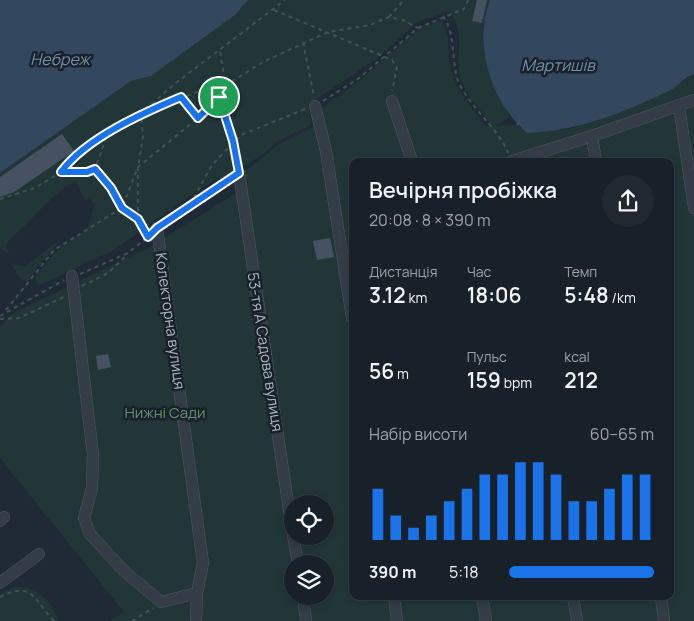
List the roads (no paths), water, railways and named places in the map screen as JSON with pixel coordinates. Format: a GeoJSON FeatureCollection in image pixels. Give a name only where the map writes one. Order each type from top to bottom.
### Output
{"type":"FeatureCollection","features":[{"type":"Feature","properties":{"kind":"street"},"geometry":{"type":"LineString","coordinates":[[510,158],[592,136],[694,100]]}},
{"type":"Feature","properties":{"kind":"street"},"geometry":{"type":"LineString","coordinates":[[392,101],[411,158]]}},
{"type":"Feature","properties":{"kind":"street"},"geometry":{"type":"LineString","coordinates":[[315,106],[326,151],[349,299]]}},
{"type":"Feature","properties":{"kind":"street"},"geometry":{"type":"LineString","coordinates":[[679,106],[694,208]]}},
{"type":"Feature","properties":{"kind":"street"},"geometry":{"type":"LineString","coordinates":[[592,136],[596,158]]}},
{"type":"Feature","properties":{"kind":"street","name":"53-тя А Садова вулиця"},"geometry":{"type":"LineString","coordinates":[[239,173],[287,495]]}},
{"type":"Feature","properties":{"kind":"street","name":"Колекторна вулиця"},"geometry":{"type":"LineString","coordinates":[[157,228],[203,563],[197,593],[196,621]]}},
{"type":"Feature","properties":{"kind":"street"},"geometry":{"type":"LineString","coordinates":[[72,276],[93,455],[92,488],[84,518],[90,534],[124,571],[161,602],[197,593]]}},
{"type":"Feature","properties":{"kind":"street"},"geometry":{"type":"LineString","coordinates":[[0,583],[39,554]]}},
{"type":"Feature","properties":{"kind":"street"},"geometry":{"type":"LineString","coordinates":[[394,600],[397,621]]}},
{"type":"Feature","properties":{"kind":"street"},"geometry":{"type":"LineString","coordinates":[[483,600],[486,621]]}},
{"type":"Feature","properties":{"kind":"street"},"geometry":{"type":"LineString","coordinates":[[574,600],[577,621]]}},
{"type":"Feature","properties":{"kind":"street"},"geometry":{"type":"LineString","coordinates":[[661,600],[664,621]]}},
{"type":"Feature","properties":{"kind":"street"},"geometry":{"type":"LineString","coordinates":[[303,605],[306,621]]}},
{"type":"Feature","properties":{"kind":"water","name":"Небреж"},"geometry":{"type":"Polygon","coordinates":[[[0,0],[248,0],[235,15],[151,76],[131,81],[0,173],[0,0]]]}},
{"type":"Feature","properties":{"kind":"water","name":"Мартишів"},"geometry":{"type":"Polygon","coordinates":[[[490,0],[694,0],[694,74],[669,91],[635,107],[600,120],[564,129],[527,133],[514,120],[504,105],[495,89],[489,72],[485,54],[484,35],[485,17],[490,0]]]}},
{"type":"Feature","properties":{"kind":"park label","name":"Нижні Сади"},"geometry":{"type":"Point","coordinates":[165,413]}}]}
